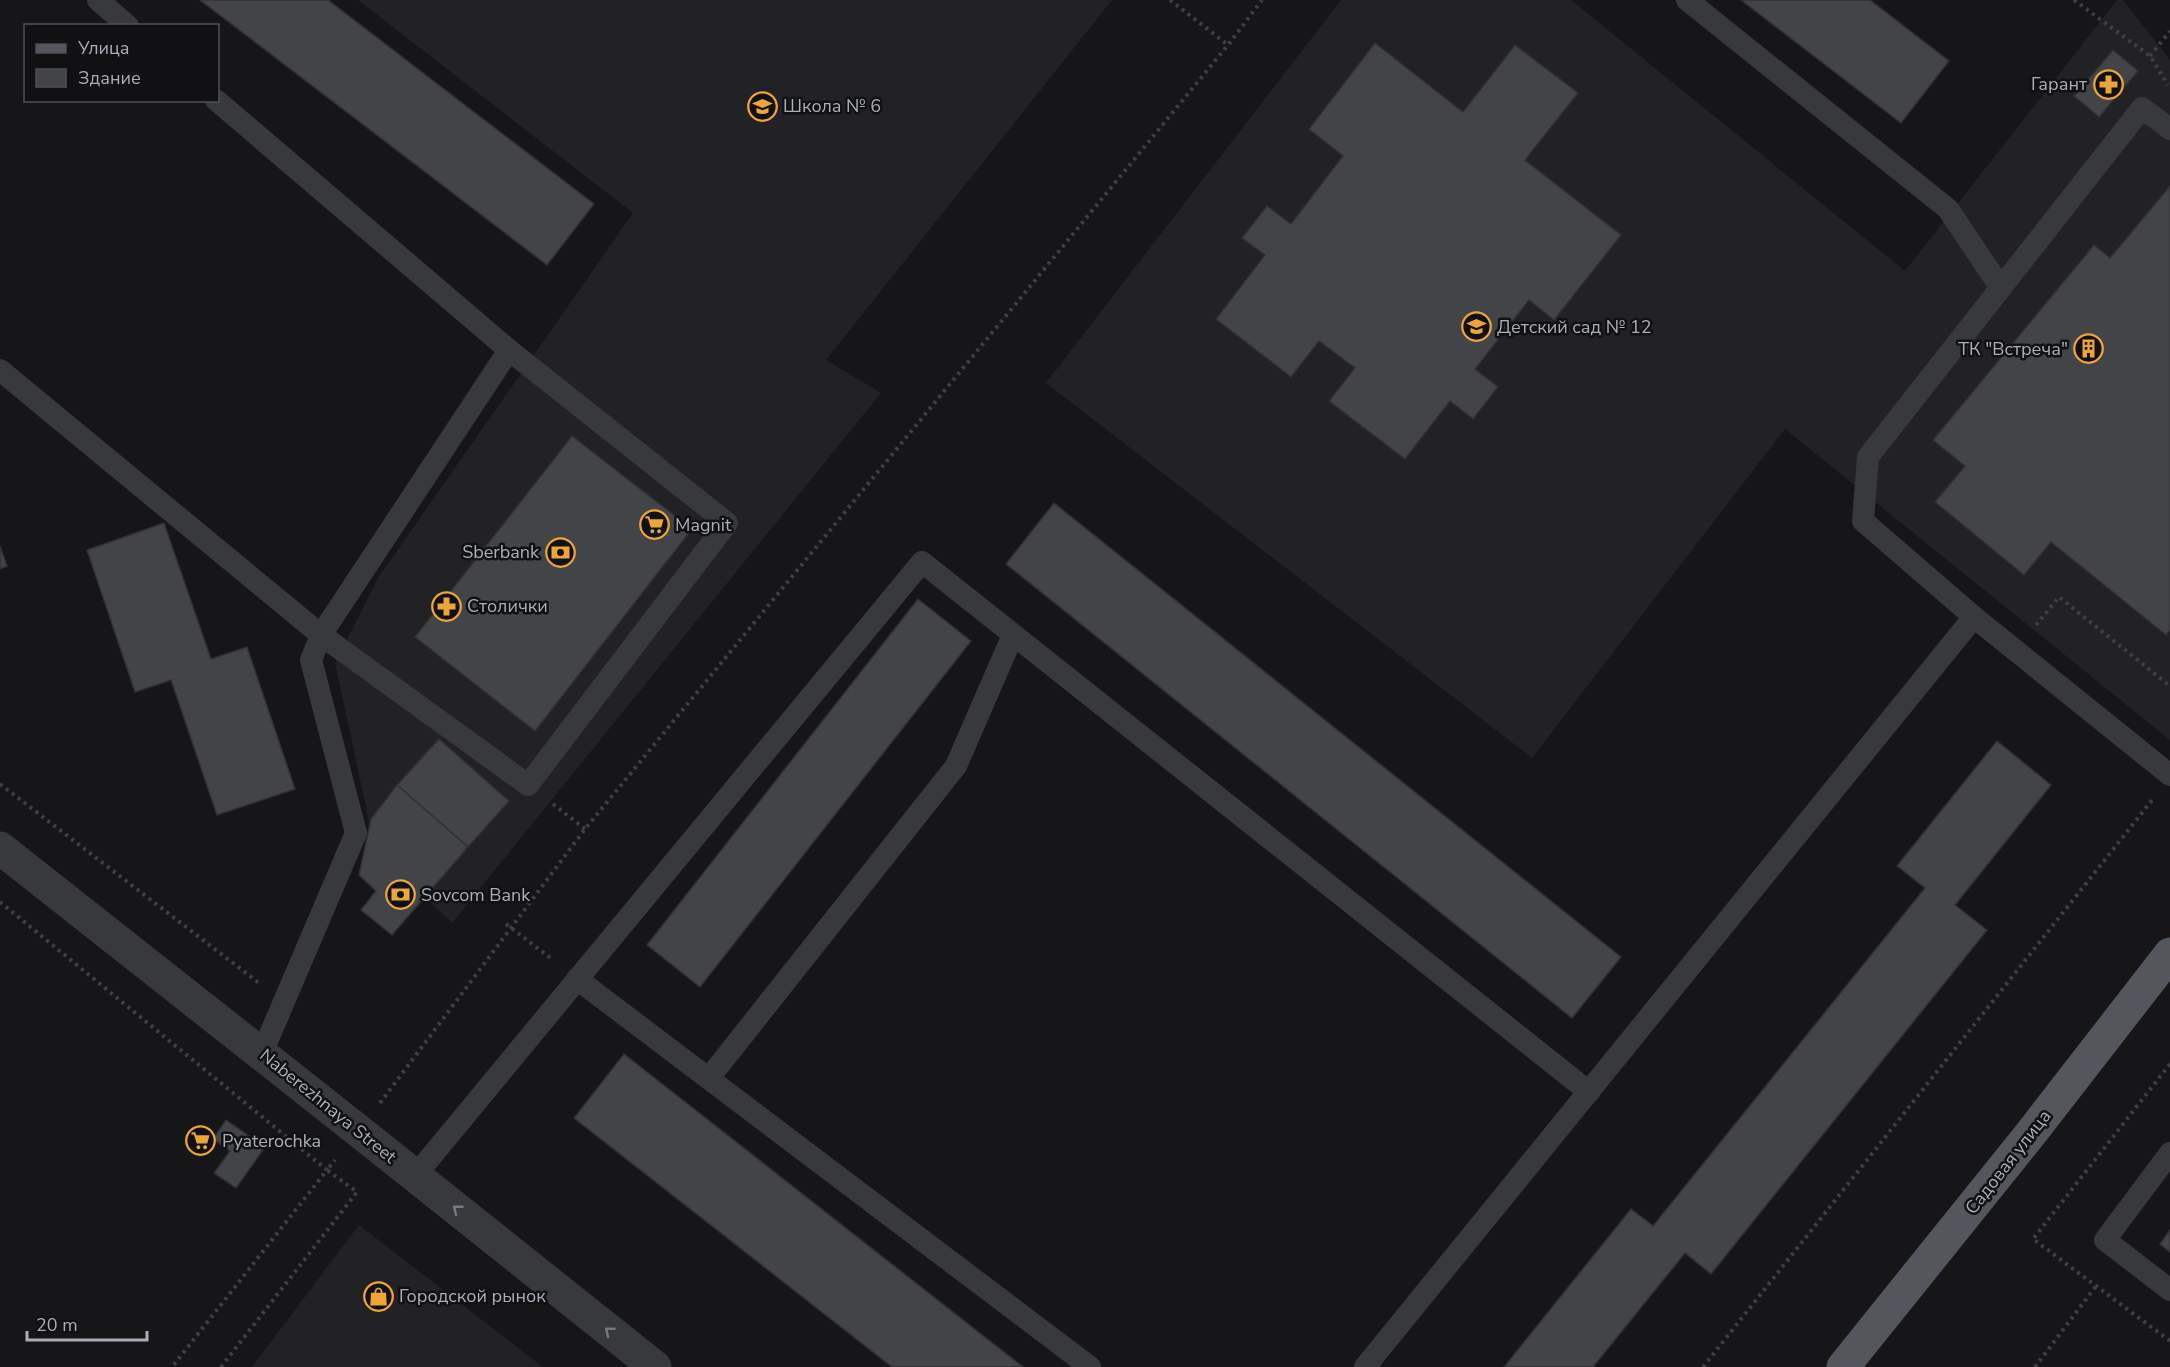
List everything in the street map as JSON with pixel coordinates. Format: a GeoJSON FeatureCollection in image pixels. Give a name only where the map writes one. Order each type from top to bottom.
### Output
{"type":"FeatureCollection","features":[{"type":"Feature","properties":{"kind":"main road","name":"Садовая улица"},"geometry":{"type":"LineString","coordinates":[[1843,1367],[2032,1132],[2170,954]]}},
{"type":"Feature","properties":{"kind":"street","name":"Naberezhnaya Street"},"geometry":{"type":"LineString","coordinates":[[0,848],[262,1053],[655,1367]]}},
{"type":"Feature","properties":{"kind":"lane"},"geometry":{"type":"LineString","coordinates":[[98,0],[126,24]]}},
{"type":"Feature","properties":{"kind":"lane"},"geometry":{"type":"LineString","coordinates":[[1687,0],[1948,209],[2001,288]]}},
{"type":"Feature","properties":{"kind":"lane"},"geometry":{"type":"LineString","coordinates":[[0,370],[321,635],[528,785],[727,523],[509,350],[218,102]]}},
{"type":"Feature","properties":{"kind":"lane"},"geometry":{"type":"LineString","coordinates":[[2170,129],[2142,108],[2001,288],[1869,457],[1863,521],[1974,617],[2170,775]]}},
{"type":"Feature","properties":{"kind":"lane"},"geometry":{"type":"LineString","coordinates":[[262,1053],[356,833],[311,660],[321,635],[509,350]]}},
{"type":"Feature","properties":{"kind":"lane"},"geometry":{"type":"LineString","coordinates":[[415,1176],[922,562],[1588,1092]]}},
{"type":"Feature","properties":{"kind":"lane"},"geometry":{"type":"LineString","coordinates":[[1365,1367],[1974,617]]}},
{"type":"Feature","properties":{"kind":"lane"},"geometry":{"type":"LineString","coordinates":[[709,1078],[956,766],[1013,635]]}},
{"type":"Feature","properties":{"kind":"lane"},"geometry":{"type":"LineString","coordinates":[[578,979],[1090,1367]]}},
{"type":"Feature","properties":{"kind":"lane"},"geometry":{"type":"LineString","coordinates":[[2170,1153],[2105,1240],[2170,1290]]}},
{"type":"Feature","properties":{"kind":"path"},"geometry":{"type":"LineString","coordinates":[[1170,0],[1228,45]]}},
{"type":"Feature","properties":{"kind":"path"},"geometry":{"type":"LineString","coordinates":[[172,1367],[358,1132],[585,829],[1228,45],[1262,0]]}},
{"type":"Feature","properties":{"kind":"path"},"geometry":{"type":"LineString","coordinates":[[2074,0],[2150,57],[2170,88]]}},
{"type":"Feature","properties":{"kind":"path"},"geometry":{"type":"LineString","coordinates":[[2150,57],[2170,31]]}},
{"type":"Feature","properties":{"kind":"path"},"geometry":{"type":"LineString","coordinates":[[0,784],[284,1002]]}},
{"type":"Feature","properties":{"kind":"path"},"geometry":{"type":"LineString","coordinates":[[528,785],[585,829]]}},
{"type":"Feature","properties":{"kind":"path"},"geometry":{"type":"LineString","coordinates":[[1702,1367],[2153,799]]}},
{"type":"Feature","properties":{"kind":"path"},"geometry":{"type":"LineString","coordinates":[[0,902],[327,1170],[357,1192],[221,1367]]}},
{"type":"Feature","properties":{"kind":"path"},"geometry":{"type":"LineString","coordinates":[[507,924],[578,979]]}},
{"type":"Feature","properties":{"kind":"path"},"geometry":{"type":"LineString","coordinates":[[2035,1367],[2096,1286]]}},
{"type":"Feature","properties":{"kind":"shaded area"},"geometry":{"type":"Polygon","coordinates":[[[358,0],[1112,0],[826,360],[881,393],[452,923],[375,849],[335,663],[378,578],[633,213],[358,0]]]}},
{"type":"Feature","properties":{"kind":"shaded area","name":"Детский сад № 12"},"geometry":{"type":"Polygon","coordinates":[[[1341,0],[1571,0],[1905,271],[2117,0],[2123,0],[2170,60],[2170,740],[1785,429],[1532,758],[1046,383],[1341,0]]]}},
{"type":"Feature","properties":{"kind":"shaded area","name":"Городской рынок"},"geometry":{"type":"Polygon","coordinates":[[[359,1225],[543,1367],[252,1367],[359,1225]]]}},
{"type":"Feature","properties":{"kind":"building"},"geometry":{"type":"Polygon","coordinates":[[[200,0],[328,0],[594,204],[547,265],[200,0]]]}},
{"type":"Feature","properties":{"kind":"building"},"geometry":{"type":"Polygon","coordinates":[[[1741,0],[1870,0],[1949,61],[1901,123],[1741,0]]]}},
{"type":"Feature","properties":{"kind":"building"},"geometry":{"type":"Polygon","coordinates":[[[1375,43],[1463,112],[1515,45],[1578,93],[1525,160],[1621,235],[1554,320],[1529,300],[1475,369],[1498,387],[1473,419],[1450,401],[1405,459],[1329,401],[1355,368],[1319,341],[1291,377],[1216,319],[1265,255],[1242,238],[1267,206],[1291,224],[1343,156],[1309,129],[1375,43]]]}},
{"type":"Feature","properties":{"kind":"building"},"geometry":{"type":"Polygon","coordinates":[[[2113,50],[2138,71],[2099,117],[2074,96],[2113,50]]]}},
{"type":"Feature","properties":{"kind":"building","name":"ТК \"Встреча\""},"geometry":{"type":"Polygon","coordinates":[[[2170,186],[2170,630],[2166,635],[2051,542],[2024,575],[1935,502],[1965,466],[1933,440],[2094,245],[2110,258],[2170,186]]]}},
{"type":"Feature","properties":{"kind":"building"},"geometry":{"type":"Polygon","coordinates":[[[572,436],[692,529],[535,731],[415,637],[572,436]]]}},
{"type":"Feature","properties":{"kind":"building"},"geometry":{"type":"Polygon","coordinates":[[[1054,503],[1621,957],[1572,1018],[1006,564],[1054,503]]]}},
{"type":"Feature","properties":{"kind":"building"},"geometry":{"type":"Polygon","coordinates":[[[164,523],[211,659],[247,647],[295,789],[217,815],[171,680],[135,692],[87,550],[164,523]]]}},
{"type":"Feature","properties":{"kind":"building"},"geometry":{"type":"Polygon","coordinates":[[[0,546],[7,566],[0,569],[0,546]]]}},
{"type":"Feature","properties":{"kind":"building"},"geometry":{"type":"Polygon","coordinates":[[[918,599],[971,641],[700,987],[647,945],[918,599]]]}},
{"type":"Feature","properties":{"kind":"building"},"geometry":{"type":"Polygon","coordinates":[[[439,739],[509,801],[468,847],[397,785],[439,739]]]}},
{"type":"Feature","properties":{"kind":"building"},"geometry":{"type":"Polygon","coordinates":[[[1997,741],[2051,785],[1955,905],[1987,930],[1711,1274],[1685,1253],[1593,1367],[1504,1367],[1631,1209],[1653,1226],[1925,888],[1897,866],[1997,741]]]}},
{"type":"Feature","properties":{"kind":"building"},"geometry":{"type":"Polygon","coordinates":[[[397,785],[468,847],[392,935],[361,910],[376,891],[359,875],[371,819],[397,785]]]}},
{"type":"Feature","properties":{"kind":"building"},"geometry":{"type":"Polygon","coordinates":[[[624,1054],[1023,1367],[892,1367],[574,1118],[624,1054]]]}},
{"type":"Feature","properties":{"kind":"building"},"geometry":{"type":"Polygon","coordinates":[[[226,1120],[265,1147],[236,1188],[214,1173],[230,1151],[213,1139],[226,1120]]]}},
{"type":"Feature","properties":{"kind":"building"},"geometry":{"type":"Polygon","coordinates":[[[2170,1230],[2170,1252],[2160,1244],[2170,1230]]]}},
{"type":"Feature","properties":{"kind":"place","name":"Гарант"},"geometry":{"type":"Point","coordinates":[2108,84]}},
{"type":"Feature","properties":{"kind":"place","name":"Школа № 6"},"geometry":{"type":"Point","coordinates":[762,106]}},
{"type":"Feature","properties":{"kind":"place","name":"Детский сад № 12"},"geometry":{"type":"Point","coordinates":[1476,327]}},
{"type":"Feature","properties":{"kind":"place","name":"ТК \"Встреча\""},"geometry":{"type":"Point","coordinates":[2089,349]}},
{"type":"Feature","properties":{"kind":"place","name":"Magnit"},"geometry":{"type":"Point","coordinates":[654,525]}},
{"type":"Feature","properties":{"kind":"place","name":"Sberbank"},"geometry":{"type":"Point","coordinates":[560,552]}},
{"type":"Feature","properties":{"kind":"place","name":"Столички"},"geometry":{"type":"Point","coordinates":[446,606]}},
{"type":"Feature","properties":{"kind":"place","name":"Sovcom Bank"},"geometry":{"type":"Point","coordinates":[400,895]}},
{"type":"Feature","properties":{"kind":"place","name":"Pyaterochka"},"geometry":{"type":"Point","coordinates":[201,1141]}},
{"type":"Feature","properties":{"kind":"place","name":"Городской рынок"},"geometry":{"type":"Point","coordinates":[378,1296]}}]}
